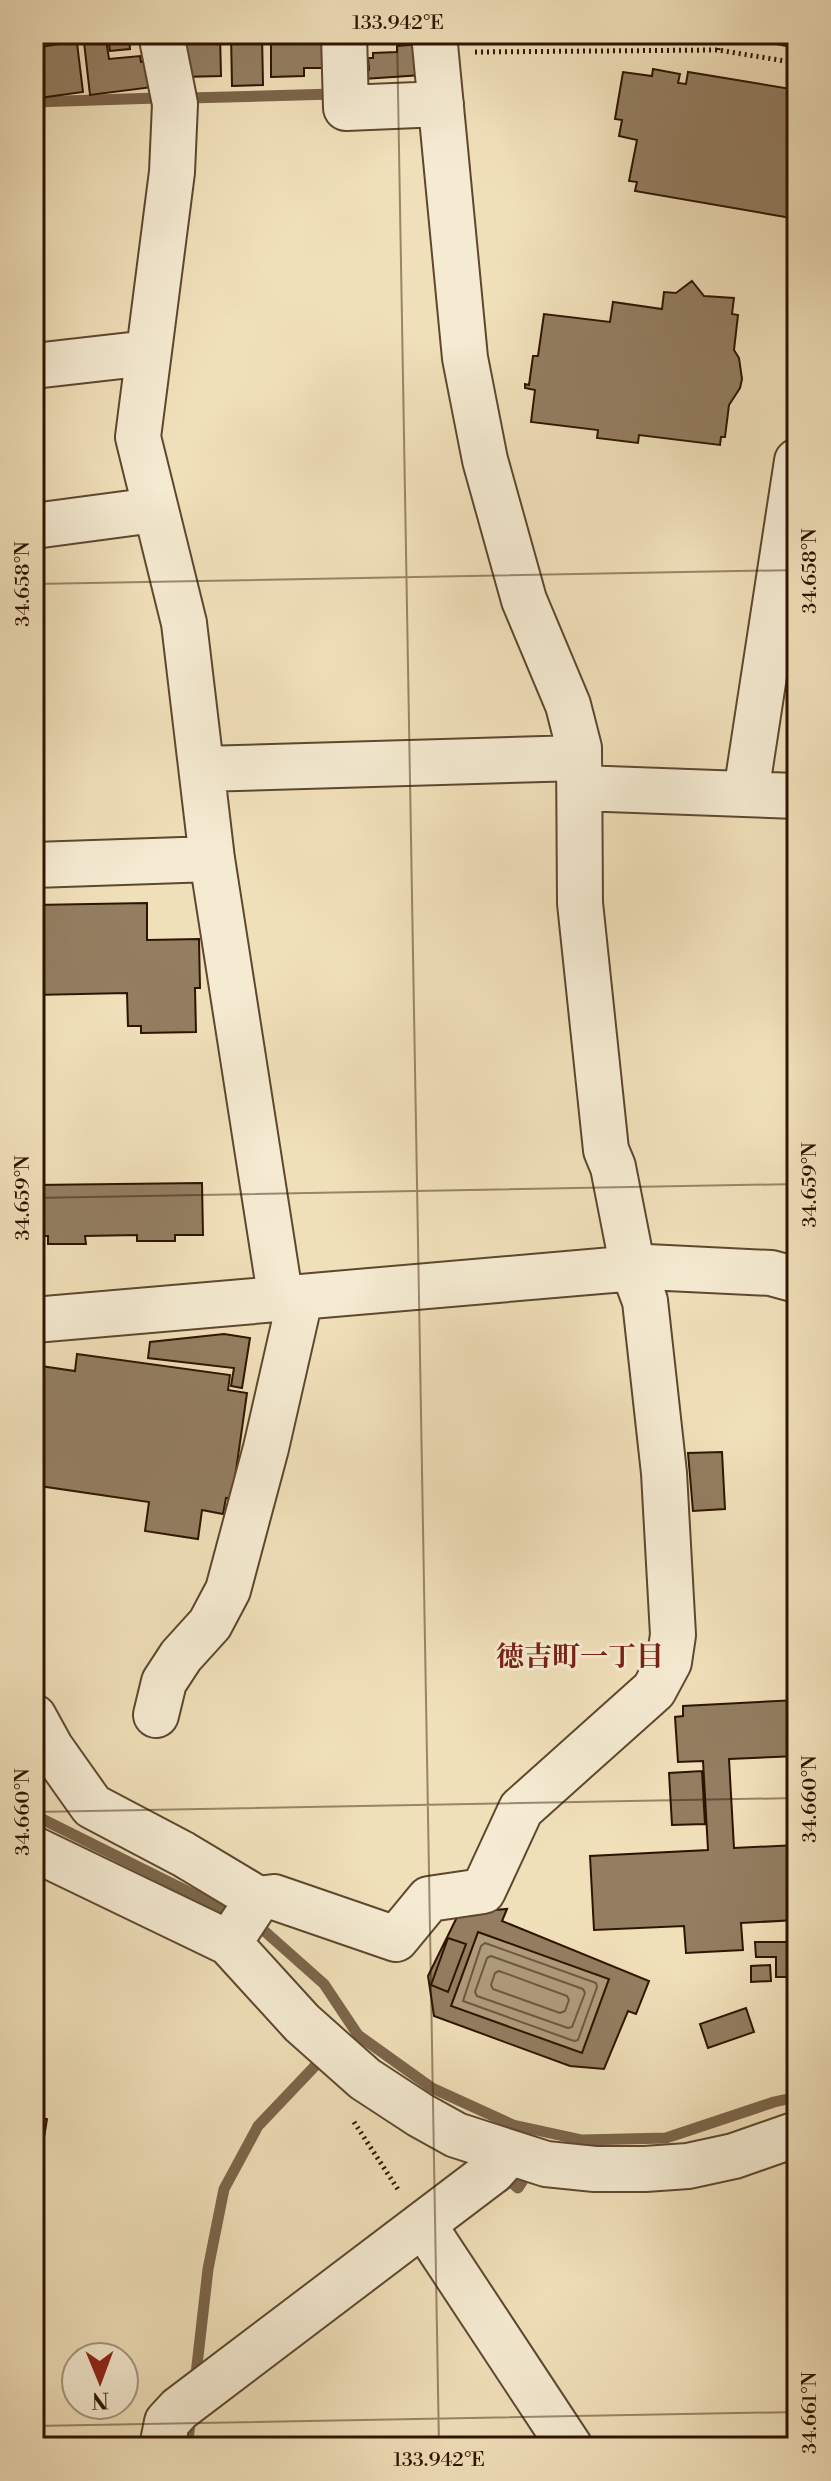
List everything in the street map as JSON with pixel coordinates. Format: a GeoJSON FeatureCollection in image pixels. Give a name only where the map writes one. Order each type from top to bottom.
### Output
{"type":"FeatureCollection","features":[{"type":"Feature","properties":{"kind":"street"},"geometry":{"type":"LineString","coordinates":[[156,1715],[164,1682],[181,1656],[210,1624],[228,1590],[266,1448],[291,1300],[212,859],[184,623],[138,437],[173,158],[175,104],[161,34]]}},
{"type":"Feature","properties":{"kind":"street"},"geometry":{"type":"LineString","coordinates":[[344,34],[346,108],[441,104]]}},
{"type":"Feature","properties":{"kind":"street"},"geometry":{"type":"LineString","coordinates":[[244,1920],[274,1897],[396,1939],[429,1899],[483,1891],[521,1809],[654,1690],[669,1662],[672,1621],[664,1473],[645,1301],[633,1269],[613,1167],[606,1150],[588,993],[580,903],[589,781],[568,705],[524,600],[485,460],[465,358],[441,104],[449,43]]}},
{"type":"Feature","properties":{"kind":"street"},"geometry":{"type":"LineString","coordinates":[[34,366],[148,353]]}},
{"type":"Feature","properties":{"kind":"street"},"geometry":{"type":"LineString","coordinates":[[746,793],[797,461]]}},
{"type":"Feature","properties":{"kind":"street"},"geometry":{"type":"LineString","coordinates":[[34,526],[154,510]]}},
{"type":"Feature","properties":{"kind":"street"},"geometry":{"type":"LineString","coordinates":[[202,769],[589,781],[797,796]]}},
{"type":"Feature","properties":{"kind":"street"},"geometry":{"type":"LineString","coordinates":[[34,865],[212,859]]}},
{"type":"Feature","properties":{"kind":"street"},"geometry":{"type":"LineString","coordinates":[[34,1320],[633,1269],[757,1272],[797,1280]]}},
{"type":"Feature","properties":{"kind":"street"},"geometry":{"type":"LineString","coordinates":[[34,1717],[51,1748],[92,1806],[183,1854],[244,1920],[302,2023],[365,2079],[456,2135],[546,2164],[595,2169],[645,2169],[703,2163],[797,2134]]}},
{"type":"Feature","properties":{"kind":"street"},"geometry":{"type":"LineString","coordinates":[[34,1849],[244,1920]]}},
{"type":"Feature","properties":{"kind":"street"},"geometry":{"type":"LineString","coordinates":[[182,2415],[493,2171],[509,2153]]}},
{"type":"Feature","properties":{"kind":"street"},"geometry":{"type":"LineString","coordinates":[[423,2224],[570,2447]]}},
{"type":"Feature","properties":{"kind":"path"},"geometry":{"type":"LineString","coordinates":[[718,50],[719,34]]}},
{"type":"Feature","properties":{"kind":"path"},"geometry":{"type":"LineString","coordinates":[[449,43],[718,50],[797,63]]}},
{"type":"Feature","properties":{"kind":"water"},"geometry":{"type":"Polygon","coordinates":[[[478,1932],[609,1979],[582,2053],[451,2006],[478,1932]]]}},
{"type":"Feature","properties":{"kind":"building"},"geometry":{"type":"Polygon","coordinates":[[[81,34],[143,36],[129,37],[130,49],[110,51],[108,36],[81,39],[81,34]]]}},
{"type":"Feature","properties":{"kind":"building"},"geometry":{"type":"Polygon","coordinates":[[[182,34],[220,34],[221,76],[182,77],[182,34]]]}},
{"type":"Feature","properties":{"kind":"building"},"geometry":{"type":"Polygon","coordinates":[[[231,34],[262,34],[263,85],[232,86],[231,34]]]}},
{"type":"Feature","properties":{"kind":"building"},"geometry":{"type":"Polygon","coordinates":[[[285,34],[324,34],[325,68],[304,68],[304,76],[271,77],[271,37],[285,38],[285,34]]]}},
{"type":"Feature","properties":{"kind":"building"},"geometry":{"type":"Polygon","coordinates":[[[367,34],[411,34],[411,42],[367,42],[367,34]]]}},
{"type":"Feature","properties":{"kind":"building"},"geometry":{"type":"Polygon","coordinates":[[[742,34],[797,34],[797,48],[741,37],[742,34]]]}},
{"type":"Feature","properties":{"kind":"building"},"geometry":{"type":"Polygon","coordinates":[[[76,35],[83,92],[39,98],[34,48],[60,44],[59,37],[76,35]]]}},
{"type":"Feature","properties":{"kind":"building"},"geometry":{"type":"Polygon","coordinates":[[[106,39],[109,59],[140,56],[141,62],[149,60],[153,87],[90,95],[84,42],[106,39]]]}},
{"type":"Feature","properties":{"kind":"building"},"geometry":{"type":"Polygon","coordinates":[[[420,44],[422,75],[364,79],[363,71],[369,70],[368,58],[373,58],[373,53],[397,52],[397,46],[420,44]]]}},
{"type":"Feature","properties":{"kind":"building"},"geometry":{"type":"Polygon","coordinates":[[[653,69],[680,74],[678,83],[686,84],[688,72],[797,90],[797,118],[789,166],[797,167],[797,219],[635,191],[637,182],[629,181],[637,140],[619,136],[622,120],[615,119],[623,72],[652,76],[653,69]]]}},
{"type":"Feature","properties":{"kind":"building"},"geometry":{"type":"Polygon","coordinates":[[[692,281],[704,296],[734,298],[732,314],[738,315],[734,350],[739,358],[742,379],[729,405],[725,437],[721,437],[720,445],[639,435],[638,443],[597,438],[598,430],[531,422],[535,390],[525,388],[525,384],[529,385],[533,356],[538,356],[544,314],[610,322],[613,302],[662,309],[664,292],[676,293],[692,281]]]}},
{"type":"Feature","properties":{"kind":"building"},"geometry":{"type":"Polygon","coordinates":[[[147,903],[147,940],[199,939],[200,988],[195,988],[196,1032],[141,1033],[141,1026],[128,1026],[127,993],[34,995],[34,905],[147,903]]]}},
{"type":"Feature","properties":{"kind":"building"},"geometry":{"type":"Polygon","coordinates":[[[202,1183],[203,1235],[175,1235],[175,1241],[137,1241],[137,1235],[85,1236],[86,1244],[48,1244],[48,1236],[34,1236],[34,1185],[202,1183]]]}},
{"type":"Feature","properties":{"kind":"building"},"geometry":{"type":"Polygon","coordinates":[[[224,1334],[250,1338],[242,1388],[231,1386],[234,1368],[148,1358],[150,1342],[224,1334]]]}},
{"type":"Feature","properties":{"kind":"building"},"geometry":{"type":"Polygon","coordinates":[[[77,1354],[230,1375],[228,1390],[247,1393],[232,1499],[226,1498],[223,1514],[202,1510],[198,1539],[145,1531],[149,1502],[39,1486],[34,1512],[34,1365],[75,1371],[77,1354]]]}},
{"type":"Feature","properties":{"kind":"building"},"geometry":{"type":"Polygon","coordinates":[[[722,1452],[725,1509],[693,1511],[688,1453],[722,1452]]]}},
{"type":"Feature","properties":{"kind":"building"},"geometry":{"type":"Polygon","coordinates":[[[797,1700],[797,1756],[729,1759],[734,1848],[797,1845],[797,1920],[741,1923],[743,1950],[686,1953],[684,1926],[594,1930],[590,1856],[708,1850],[703,1761],[678,1762],[675,1717],[683,1716],[683,1706],[797,1700]]]}},
{"type":"Feature","properties":{"kind":"building"},"geometry":{"type":"Polygon","coordinates":[[[702,1771],[705,1824],[672,1825],[669,1773],[702,1771]]]}},
{"type":"Feature","properties":{"kind":"building"},"geometry":{"type":"Polygon","coordinates":[[[507,1909],[502,1921],[649,1981],[636,2014],[628,2011],[604,2069],[570,2066],[434,2016],[428,1976],[459,1913],[507,1909]],[[478,1932],[451,2006],[582,2053],[609,1979],[478,1932]],[[448,1938],[431,1985],[448,1992],[466,1944],[448,1938]]]}},
{"type":"Feature","properties":{"kind":"building"},"geometry":{"type":"Polygon","coordinates":[[[448,1938],[466,1944],[448,1992],[431,1985],[448,1938]]]}},
{"type":"Feature","properties":{"kind":"building"},"geometry":{"type":"Polygon","coordinates":[[[755,1942],[797,1942],[797,1977],[776,1977],[776,1957],[756,1957],[755,1942]]]}},
{"type":"Feature","properties":{"kind":"building"},"geometry":{"type":"Polygon","coordinates":[[[770,1965],[771,1981],[751,1982],[751,1966],[770,1965]]]}},
{"type":"Feature","properties":{"kind":"building"},"geometry":{"type":"Polygon","coordinates":[[[746,2008],[754,2032],[708,2048],[700,2024],[746,2008]]]}},
{"type":"Feature","properties":{"kind":"building"},"geometry":{"type":"Polygon","coordinates":[[[34,2117],[47,2119],[37,2180],[34,2180],[34,2117]]]}},
{"type":"Feature","properties":{"kind":"waterway"},"geometry":{"type":"LineString","coordinates":[[189,98],[333,94]]}},
{"type":"Feature","properties":{"kind":"waterway"},"geometry":{"type":"LineString","coordinates":[[34,102],[157,98]]}},
{"type":"Feature","properties":{"kind":"waterway"},"geometry":{"type":"LineString","coordinates":[[34,1815],[237,1916]]}},
{"type":"Feature","properties":{"kind":"waterway"},"geometry":{"type":"LineString","coordinates":[[253,1923],[324,1984],[358,2035],[432,2088],[513,2125],[582,2140],[666,2138],[797,2097]]}},
{"type":"Feature","properties":{"kind":"waterway"},"geometry":{"type":"LineString","coordinates":[[195,2383],[208,2269],[224,2189],[258,2126],[315,2066]]}},
{"type":"Feature","properties":{"kind":"waterway"},"geometry":{"type":"LineString","coordinates":[[503,2187],[510,2181],[518,2188],[525,2177]]}},
{"type":"Feature","properties":{"kind":"waterway"},"geometry":{"type":"LineString","coordinates":[[187,2447],[191,2416]]}},
{"type":"Feature","properties":{"kind":"district","name":"徳吉町一丁目"},"geometry":{"type":"Point","coordinates":[580,1657]}}]}
